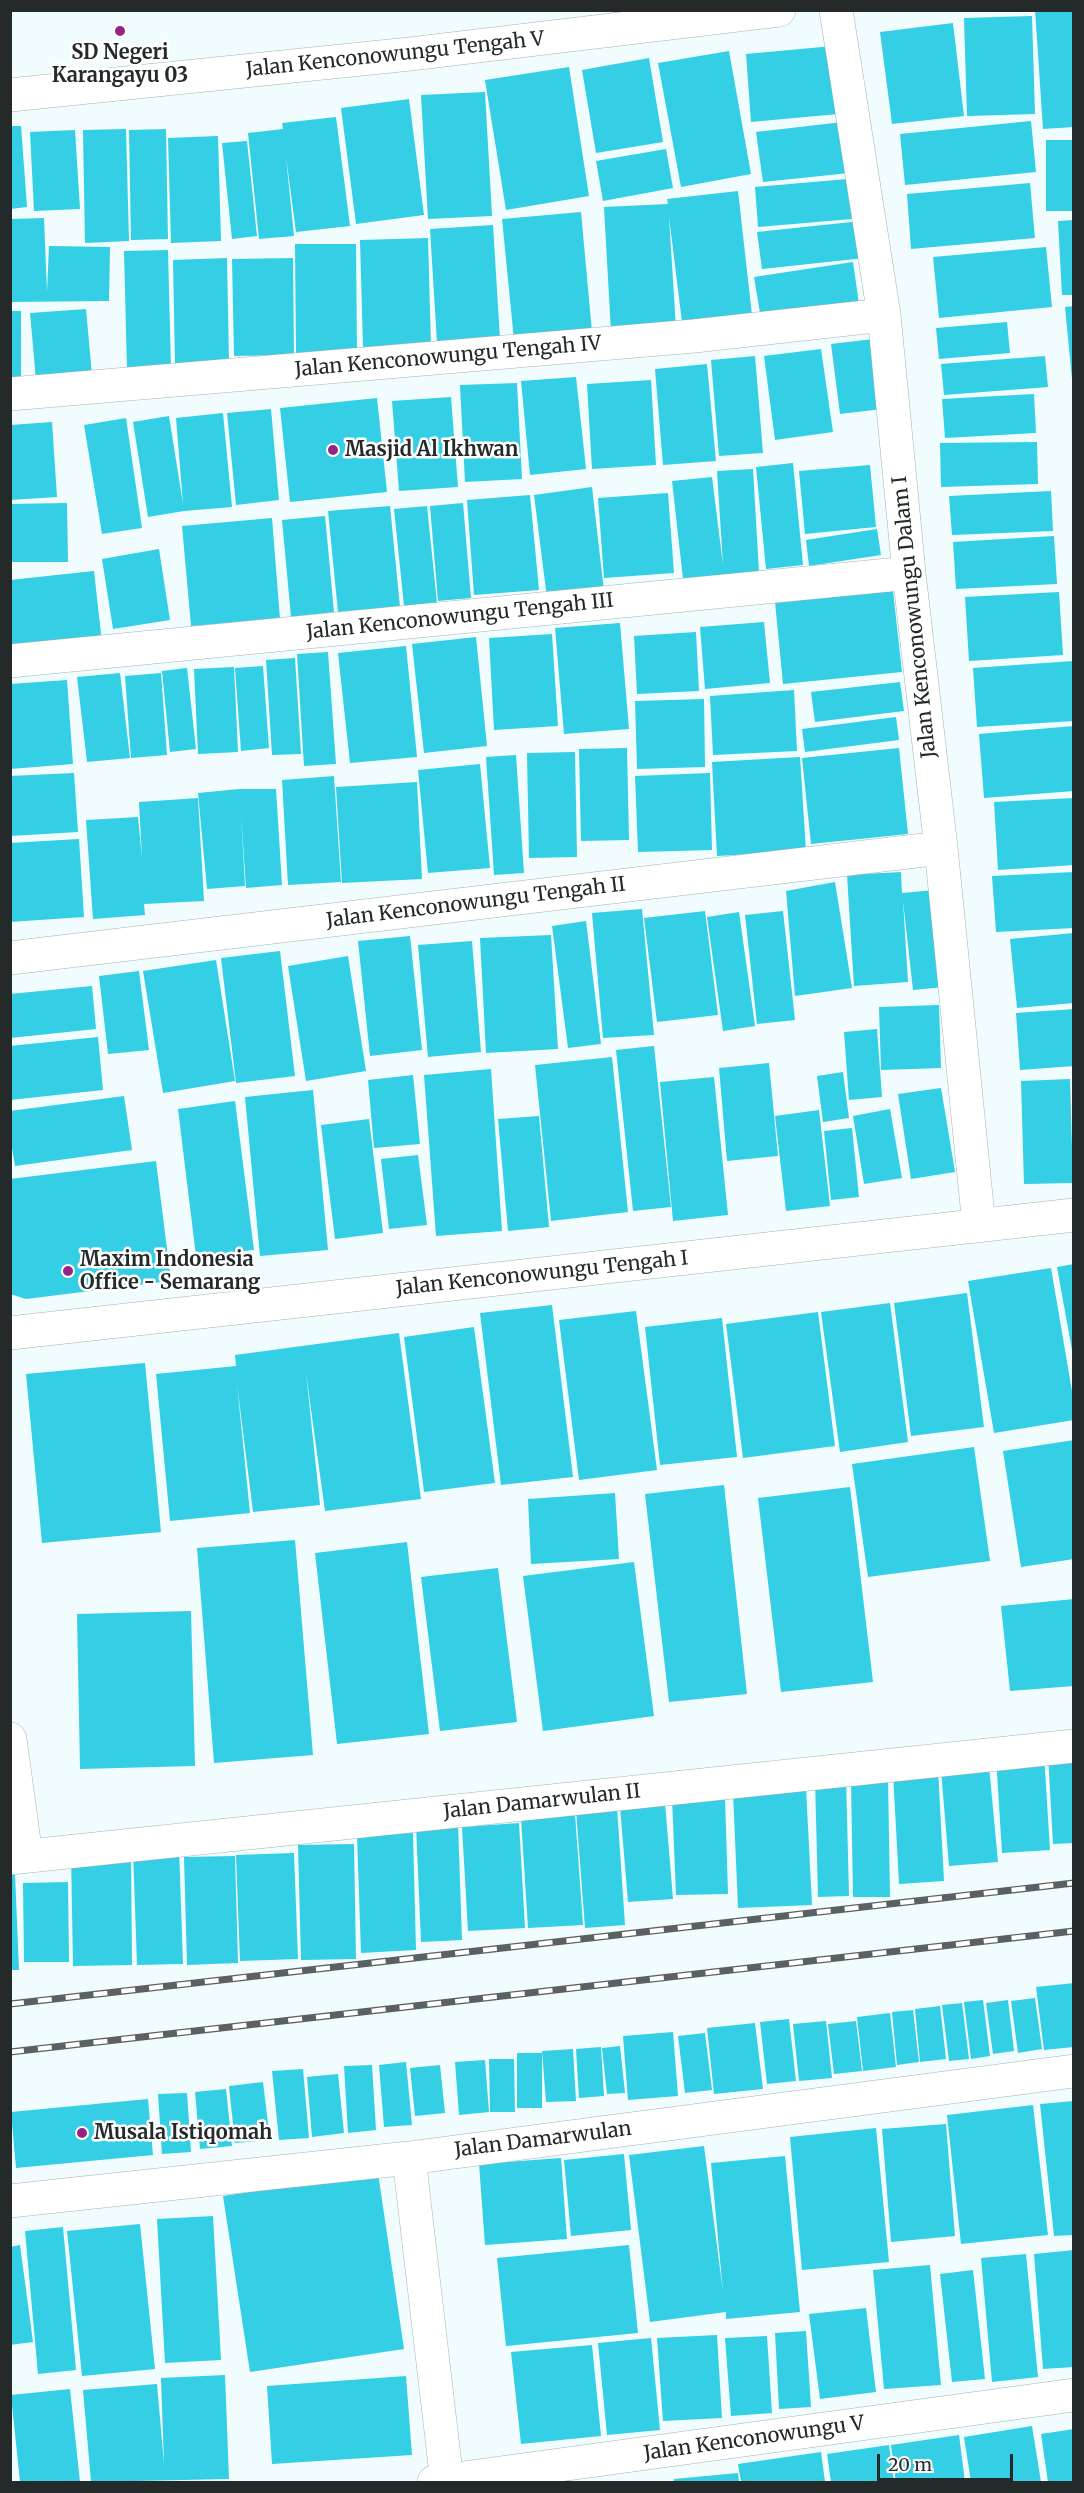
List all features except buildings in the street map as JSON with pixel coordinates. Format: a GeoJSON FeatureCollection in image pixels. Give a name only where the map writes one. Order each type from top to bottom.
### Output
{"type":"FeatureCollection","features":[{"type":"Feature","properties":{"kind":"street","name":"Jalan Kenconowungu Tengah V"},"geometry":{"type":"LineString","coordinates":[[10,95],[410,54],[779,10]]}},
{"type":"Feature","properties":{"kind":"street","name":"Jalan Kenconowungu Dalam I"},"geometry":{"type":"LineString","coordinates":[[836,10],[884,315],[909,573],[941,848],[979,1226]]}},
{"type":"Feature","properties":{"kind":"street","name":"Jalan Kenconowungu Tengah IV"},"geometry":{"type":"LineString","coordinates":[[10,394],[694,336],[884,315]]}},
{"type":"Feature","properties":{"kind":"street","name":"Jalan Kenconowungu Tengah III"},"geometry":{"type":"LineString","coordinates":[[10,661],[909,573]]}},
{"type":"Feature","properties":{"kind":"street","name":"Jalan Kenconowungu Tengah II"},"geometry":{"type":"LineString","coordinates":[[10,958],[941,848]]}},
{"type":"Feature","properties":{"kind":"street","name":"Jalan Kenconowungu Tengah I"},"geometry":{"type":"LineString","coordinates":[[10,1333],[1074,1215]]}},
{"type":"Feature","properties":{"kind":"street"},"geometry":{"type":"LineString","coordinates":[[10,1739],[18,1857]]}},
{"type":"Feature","properties":{"kind":"street","name":"Jalan Damarwulan II"},"geometry":{"type":"LineString","coordinates":[[18,1857],[1074,1746]]}},
{"type":"Feature","properties":{"kind":"street","name":"Jalan Damarwulan"},"geometry":{"type":"LineString","coordinates":[[10,2201],[409,2158],[1074,2071]]}},
{"type":"Feature","properties":{"kind":"street"},"geometry":{"type":"LineString","coordinates":[[409,2158],[443,2482]]}},
{"type":"Feature","properties":{"kind":"street","name":"Jalan Kenconowungu V"},"geometry":{"type":"LineString","coordinates":[[443,2482],[1074,2395]]}},
{"type":"Feature","properties":{"kind":"railway"},"geometry":{"type":"LineString","coordinates":[[10,2004],[1074,1883]]}},
{"type":"Feature","properties":{"kind":"railway"},"geometry":{"type":"LineString","coordinates":[[10,2052],[1074,1931]]}},
{"type":"Feature","properties":{"kind":"place","name":"SD Negeri Karangayu 03"},"geometry":{"type":"Point","coordinates":[120,31]}},
{"type":"Feature","properties":{"kind":"place","name":"Masjid Al Ikhwan"},"geometry":{"type":"Point","coordinates":[333,450]}},
{"type":"Feature","properties":{"kind":"place","name":"Maxim Indonesia Office - Semarang"},"geometry":{"type":"Point","coordinates":[68,1271]}},
{"type":"Feature","properties":{"kind":"place","name":"Musala Istiqomah"},"geometry":{"type":"Point","coordinates":[82,2133]}}]}
